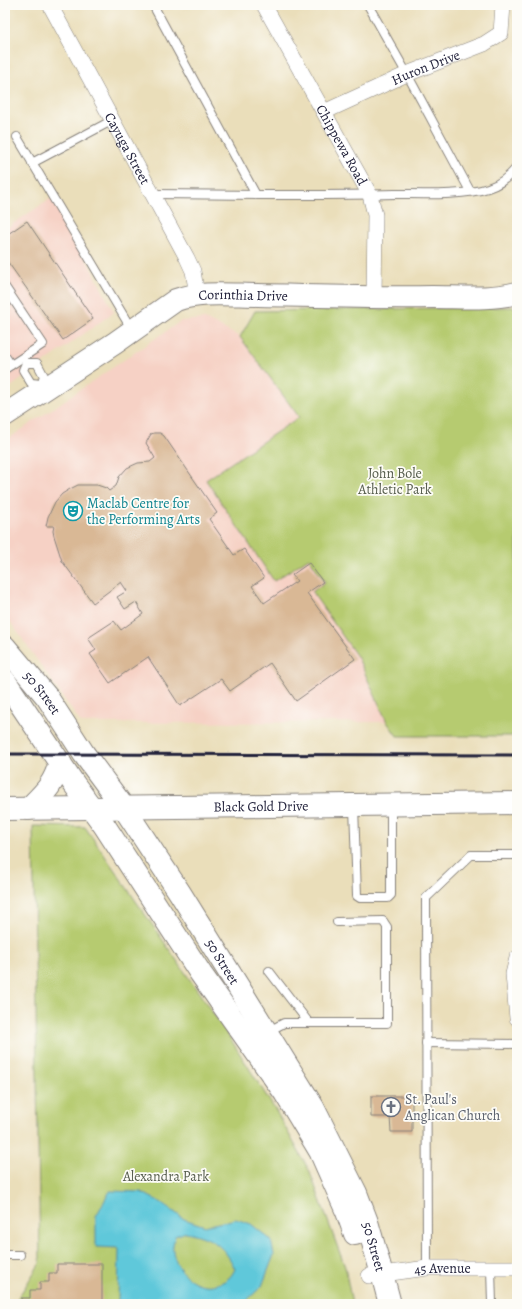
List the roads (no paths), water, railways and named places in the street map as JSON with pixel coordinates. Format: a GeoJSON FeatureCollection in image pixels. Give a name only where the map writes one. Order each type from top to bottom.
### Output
{"type":"FeatureCollection","features":[{"type":"Feature","properties":{"kind":"main road","name":"Corinthia Drive"},"geometry":{"type":"LineString","coordinates":[[5,415],[43,387],[132,331],[176,300],[185,296],[374,298],[491,297],[517,293]]}},
{"type":"Feature","properties":{"kind":"main road","name":"50 Street"},"geometry":{"type":"LineString","coordinates":[[5,647],[47,697],[84,754],[124,808],[180,893],[313,1107],[356,1193],[366,1222],[376,1275],[375,1304]]}},
{"type":"Feature","properties":{"kind":"main road","name":"50 Street"},"geometry":{"type":"LineString","coordinates":[[5,681],[104,825],[201,974],[285,1093],[320,1152],[390,1304]]}},
{"type":"Feature","properties":{"kind":"main road"},"geometry":{"type":"LineString","coordinates":[[28,809],[49,788],[60,762]]}},
{"type":"Feature","properties":{"kind":"main road","name":"Black Gold Drive"},"geometry":{"type":"LineString","coordinates":[[5,809],[517,803]]}},
{"type":"Feature","properties":{"kind":"main road"},"geometry":{"type":"LineString","coordinates":[[152,850],[150,835],[153,825],[159,818],[178,808]]}},
{"type":"Feature","properties":{"kind":"street","name":"Cayuga Street"},"geometry":{"type":"LineString","coordinates":[[50,5],[187,258],[193,271],[197,295]]}},
{"type":"Feature","properties":{"kind":"street","name":"Chippewa Road"},"geometry":{"type":"LineString","coordinates":[[264,5],[370,195],[375,215],[374,298]]}},
{"type":"Feature","properties":{"kind":"street","name":"Huron Drive"},"geometry":{"type":"LineString","coordinates":[[324,112],[407,74],[484,44],[501,34],[502,5]]}},
{"type":"Feature","properties":{"kind":"street"},"geometry":{"type":"LineString","coordinates":[[517,958],[513,974],[517,1018]]}},
{"type":"Feature","properties":{"kind":"street","name":"45 Avenue"},"geometry":{"type":"LineString","coordinates":[[376,1275],[427,1268],[517,1268]]}},
{"type":"Feature","properties":{"kind":"lane"},"geometry":{"type":"LineString","coordinates":[[153,5],[256,195]]}},
{"type":"Feature","properties":{"kind":"lane"},"geometry":{"type":"LineString","coordinates":[[368,5],[470,191]]}},
{"type":"Feature","properties":{"kind":"lane"},"geometry":{"type":"LineString","coordinates":[[32,162],[113,120]]}},
{"type":"Feature","properties":{"kind":"lane"},"geometry":{"type":"LineString","coordinates":[[17,137],[132,331]]}},
{"type":"Feature","properties":{"kind":"lane"},"geometry":{"type":"LineString","coordinates":[[153,194],[370,195],[449,193],[489,188],[506,180],[517,167]]}},
{"type":"Feature","properties":{"kind":"lane"},"geometry":{"type":"LineString","coordinates":[[5,287],[43,344],[24,360],[8,367],[5,356]]}},
{"type":"Feature","properties":{"kind":"lane"},"geometry":{"type":"LineString","coordinates":[[24,360],[37,363],[44,376],[43,387],[31,383],[23,370],[24,360]]}},
{"type":"Feature","properties":{"kind":"lane"},"geometry":{"type":"LineString","coordinates":[[354,804],[357,896],[360,898],[388,898],[391,895],[391,804]]}},
{"type":"Feature","properties":{"kind":"lane"},"geometry":{"type":"LineString","coordinates":[[427,1268],[426,898],[470,855],[517,855]]}},
{"type":"Feature","properties":{"kind":"lane"},"geometry":{"type":"LineString","coordinates":[[266,1032],[284,1023],[387,1023],[387,927],[383,921],[337,922]]}},
{"type":"Feature","properties":{"kind":"lane"},"geometry":{"type":"LineString","coordinates":[[269,971],[308,1023]]}},
{"type":"Feature","properties":{"kind":"lane"},"geometry":{"type":"LineString","coordinates":[[426,1043],[517,1044]]}},
{"type":"Feature","properties":{"kind":"lane"},"geometry":{"type":"LineString","coordinates":[[5,1255],[20,1255]]}},
{"type":"Feature","properties":{"kind":"lane"},"geometry":{"type":"LineString","coordinates":[[491,1268],[492,1304]]}},
{"type":"Feature","properties":{"kind":"water"},"geometry":{"type":"Polygon","coordinates":[[[110,1191],[141,1192],[162,1203],[184,1219],[205,1226],[236,1219],[251,1224],[271,1240],[274,1255],[262,1286],[243,1304],[118,1304],[119,1248],[96,1247],[96,1216],[110,1191]],[[186,1232],[175,1236],[173,1249],[175,1259],[183,1273],[196,1283],[204,1285],[220,1283],[231,1276],[235,1269],[221,1248],[216,1243],[195,1234],[186,1232]]]}},
{"type":"Feature","properties":{"kind":"railway"},"geometry":{"type":"LineString","coordinates":[[5,754],[517,755]]}},
{"type":"Feature","properties":{"kind":"place","name":"Maclab Centre for the Performing Arts"},"geometry":{"type":"Point","coordinates":[73,511]}},
{"type":"Feature","properties":{"kind":"place","name":"St. Paul's Anglican Church"},"geometry":{"type":"Point","coordinates":[391,1107]}},
{"type":"Feature","properties":{"kind":"park label","name":"John Bole Athletic Park"},"geometry":{"type":"Point","coordinates":[395,482]}},
{"type":"Feature","properties":{"kind":"park label","name":"Alexandra Park"},"geometry":{"type":"Point","coordinates":[166,1176]}}]}
